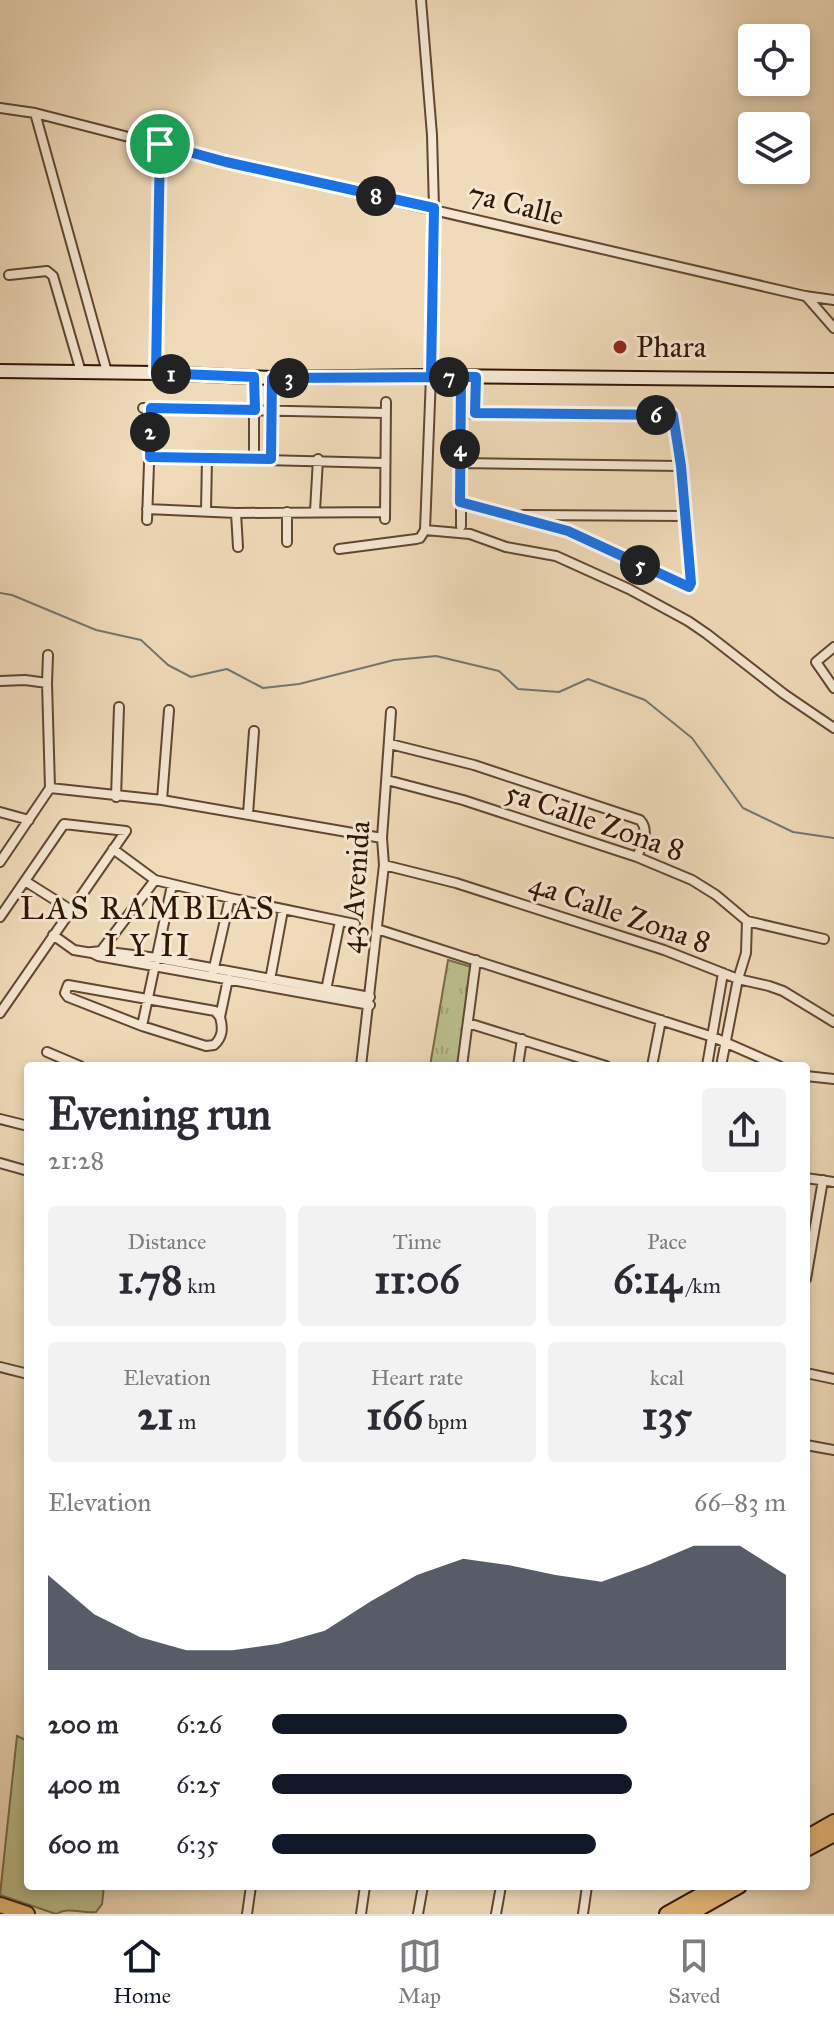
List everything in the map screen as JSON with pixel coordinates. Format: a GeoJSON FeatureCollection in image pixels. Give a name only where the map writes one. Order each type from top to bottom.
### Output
{"type":"FeatureCollection","features":[{"type":"Feature","properties":{"kind":"highway"},"geometry":{"type":"LineString","coordinates":[[810,1836],[834,1822]]}},
{"type":"Feature","properties":{"kind":"highway"},"geometry":{"type":"LineString","coordinates":[[810,1847],[834,1834]]}},
{"type":"Feature","properties":{"kind":"highway"},"geometry":{"type":"LineString","coordinates":[[667,1914],[710,1890]]}},
{"type":"Feature","properties":{"kind":"highway"},"geometry":{"type":"LineString","coordinates":[[689,1914],[732,1890]]}},
{"type":"Feature","properties":{"kind":"highway"},"geometry":{"type":"LineString","coordinates":[[0,1905],[27,1914]]}},
{"type":"Feature","properties":{"kind":"street"},"geometry":{"type":"LineString","coordinates":[[339,549],[416,539],[425,530],[434,208],[432,135],[421,0]]}},
{"type":"Feature","properties":{"kind":"street","name":"7a Calle"},"geometry":{"type":"LineString","coordinates":[[0,108],[35,113],[594,248],[834,300]]}},
{"type":"Feature","properties":{"kind":"street"},"geometry":{"type":"LineString","coordinates":[[35,113],[107,372]]}},
{"type":"Feature","properties":{"kind":"street"},"geometry":{"type":"LineString","coordinates":[[156,373],[160,144]]}},
{"type":"Feature","properties":{"kind":"street"},"geometry":{"type":"LineString","coordinates":[[9,275],[47,271],[53,276],[81,372]]}},
{"type":"Feature","properties":{"kind":"street"},"geometry":{"type":"LineString","coordinates":[[805,296],[834,328]]}},
{"type":"Feature","properties":{"kind":"street"},"geometry":{"type":"LineString","coordinates":[[0,371],[272,378],[431,376],[834,380]]}},
{"type":"Feature","properties":{"kind":"street"},"geometry":{"type":"LineString","coordinates":[[254,377],[254,459]]}},
{"type":"Feature","properties":{"kind":"street"},"geometry":{"type":"LineString","coordinates":[[461,377],[461,526]]}},
{"type":"Feature","properties":{"kind":"street"},"geometry":{"type":"LineString","coordinates":[[475,413],[476,377]]}},
{"type":"Feature","properties":{"kind":"street"},"geometry":{"type":"LineString","coordinates":[[271,459],[272,378]]}},
{"type":"Feature","properties":{"kind":"street"},"geometry":{"type":"LineString","coordinates":[[460,399],[475,400]]}},
{"type":"Feature","properties":{"kind":"street"},"geometry":{"type":"LineString","coordinates":[[147,509],[236,513],[315,511],[385,516],[386,402]]}},
{"type":"Feature","properties":{"kind":"street"},"geometry":{"type":"LineString","coordinates":[[147,520],[150,457],[147,408],[385,413]]}},
{"type":"Feature","properties":{"kind":"street"},"geometry":{"type":"LineString","coordinates":[[460,413],[673,415],[681,466],[691,583],[686,587],[568,531],[460,502]]}},
{"type":"Feature","properties":{"kind":"street"},"geometry":{"type":"LineString","coordinates":[[150,457],[384,463]]}},
{"type":"Feature","properties":{"kind":"street"},"geometry":{"type":"LineString","coordinates":[[206,511],[207,458]]}},
{"type":"Feature","properties":{"kind":"street"},"geometry":{"type":"LineString","coordinates":[[315,511],[318,459]]}},
{"type":"Feature","properties":{"kind":"street"},"geometry":{"type":"LineString","coordinates":[[460,463],[681,466]]}},
{"type":"Feature","properties":{"kind":"street"},"geometry":{"type":"LineString","coordinates":[[287,512],[287,542]]}},
{"type":"Feature","properties":{"kind":"street"},"geometry":{"type":"LineString","coordinates":[[236,513],[238,547]]}},
{"type":"Feature","properties":{"kind":"street"},"geometry":{"type":"LineString","coordinates":[[514,515],[685,516]]}},
{"type":"Feature","properties":{"kind":"street"},"geometry":{"type":"LineString","coordinates":[[425,530],[470,534],[506,547],[556,556],[629,589],[688,621],[834,728]]}},
{"type":"Feature","properties":{"kind":"street"},"geometry":{"type":"LineString","coordinates":[[834,647],[816,662],[834,688]]}},
{"type":"Feature","properties":{"kind":"street"},"geometry":{"type":"LineString","coordinates":[[0,862],[50,788],[48,655]]}},
{"type":"Feature","properties":{"kind":"street"},"geometry":{"type":"LineString","coordinates":[[0,681],[47,683]]}},
{"type":"Feature","properties":{"kind":"street"},"geometry":{"type":"LineString","coordinates":[[116,797],[119,707]]}},
{"type":"Feature","properties":{"kind":"street"},"geometry":{"type":"LineString","coordinates":[[162,800],[169,710]]}},
{"type":"Feature","properties":{"kind":"street","name":"43 Avenida"},"geometry":{"type":"LineString","coordinates":[[362,1062],[384,865],[382,838],[391,712]]}},
{"type":"Feature","properties":{"kind":"street"},"geometry":{"type":"LineString","coordinates":[[248,814],[254,731]]}},
{"type":"Feature","properties":{"kind":"street"},"geometry":{"type":"LineString","coordinates":[[390,744],[474,765],[640,820],[646,830],[637,857]]}},
{"type":"Feature","properties":{"kind":"street","name":"5a Calle Zona 8"},"geometry":{"type":"LineString","coordinates":[[387,780],[463,800],[637,857],[692,880],[747,921],[824,939]]}},
{"type":"Feature","properties":{"kind":"street"},"geometry":{"type":"LineString","coordinates":[[50,788],[162,800],[382,838]]}},
{"type":"Feature","properties":{"kind":"street"},"geometry":{"type":"LineString","coordinates":[[0,812],[29,820]]}},
{"type":"Feature","properties":{"kind":"street"},"geometry":{"type":"LineString","coordinates":[[0,917],[66,823],[125,830],[2,1007]]}},
{"type":"Feature","properties":{"kind":"street"},"geometry":{"type":"LineString","coordinates":[[113,849],[155,880],[355,924]]}},
{"type":"Feature","properties":{"kind":"street","name":"4a Calle Zona 8"},"geometry":{"type":"LineString","coordinates":[[384,865],[456,883],[677,955],[738,979],[783,991],[834,1022]]}},
{"type":"Feature","properties":{"kind":"street"},"geometry":{"type":"LineString","coordinates":[[96,952],[155,880]]}},
{"type":"Feature","properties":{"kind":"street"},"geometry":{"type":"LineString","coordinates":[[25,881],[71,910]]}},
{"type":"Feature","properties":{"kind":"street"},"geometry":{"type":"LineString","coordinates":[[142,1026],[172,885]]}},
{"type":"Feature","properties":{"kind":"street"},"geometry":{"type":"LineString","coordinates":[[213,972],[230,898]]}},
{"type":"Feature","properties":{"kind":"street"},"geometry":{"type":"LineString","coordinates":[[270,982],[283,910]]}},
{"type":"Feature","properties":{"kind":"street"},"geometry":{"type":"LineString","coordinates":[[326,993],[340,921]]}},
{"type":"Feature","properties":{"kind":"street"},"geometry":{"type":"LineString","coordinates":[[722,1062],[746,953],[747,921]]}},
{"type":"Feature","properties":{"kind":"street"},"geometry":{"type":"LineString","coordinates":[[377,929],[725,1041],[770,1062]]}},
{"type":"Feature","properties":{"kind":"street"},"geometry":{"type":"LineString","coordinates":[[53,935],[74,950],[96,952],[98,956],[156,962],[370,1001]]}},
{"type":"Feature","properties":{"kind":"street"},"geometry":{"type":"LineString","coordinates":[[463,1062],[476,960]]}},
{"type":"Feature","properties":{"kind":"street"},"geometry":{"type":"LineString","coordinates":[[213,972],[228,979],[270,982]]}},
{"type":"Feature","properties":{"kind":"street"},"geometry":{"type":"LineString","coordinates":[[708,1062],[723,973]]}},
{"type":"Feature","properties":{"kind":"street"},"geometry":{"type":"LineString","coordinates":[[220,1017],[215,1011],[74,985],[68,985],[65,993],[68,997],[142,1026],[206,1046],[214,1045],[222,1034],[220,1017],[228,979]]}},
{"type":"Feature","properties":{"kind":"street"},"geometry":{"type":"LineString","coordinates":[[653,1062],[661,1020]]}},
{"type":"Feature","properties":{"kind":"street"},"geometry":{"type":"LineString","coordinates":[[468,1023],[594,1062]]}},
{"type":"Feature","properties":{"kind":"street"},"geometry":{"type":"LineString","coordinates":[[519,1062],[522,1039]]}},
{"type":"Feature","properties":{"kind":"street"},"geometry":{"type":"LineString","coordinates":[[47,1052],[71,1062]]}},
{"type":"Feature","properties":{"kind":"street"},"geometry":{"type":"LineString","coordinates":[[810,1076],[834,1079]]}},
{"type":"Feature","properties":{"kind":"street"},"geometry":{"type":"LineString","coordinates":[[0,1119],[24,1125]]}},
{"type":"Feature","properties":{"kind":"street"},"geometry":{"type":"LineString","coordinates":[[0,1163],[24,1170]]}},
{"type":"Feature","properties":{"kind":"street"},"geometry":{"type":"LineString","coordinates":[[810,1178],[834,1182]]}},
{"type":"Feature","properties":{"kind":"street"},"geometry":{"type":"LineString","coordinates":[[810,1256],[823,1180]]}},
{"type":"Feature","properties":{"kind":"street"},"geometry":{"type":"LineString","coordinates":[[0,1367],[24,1373]]}},
{"type":"Feature","properties":{"kind":"street"},"geometry":{"type":"LineString","coordinates":[[810,1374],[834,1379]]}},
{"type":"Feature","properties":{"kind":"street"},"geometry":{"type":"LineString","coordinates":[[810,1446],[834,1450]]}},
{"type":"Feature","properties":{"kind":"street"},"geometry":{"type":"LineString","coordinates":[[247,1914],[250,1890]]}},
{"type":"Feature","properties":{"kind":"street"},"geometry":{"type":"LineString","coordinates":[[361,1914],[364,1890]]}},
{"type":"Feature","properties":{"kind":"street"},"geometry":{"type":"LineString","coordinates":[[418,1914],[422,1890]]}},
{"type":"Feature","properties":{"kind":"street"},"geometry":{"type":"LineString","coordinates":[[496,1914],[500,1890]]}},
{"type":"Feature","properties":{"kind":"street"},"geometry":{"type":"LineString","coordinates":[[585,1914],[586,1890]]}},
{"type":"Feature","properties":{"kind":"green space"},"geometry":{"type":"Polygon","coordinates":[[[448,960],[475,968],[463,1062],[431,1062],[448,960]]]}},
{"type":"Feature","properties":{"kind":"green space"},"geometry":{"type":"Polygon","coordinates":[[[17,1736],[24,1739],[24,1890],[104,1890],[102,1904],[96,1912],[66,1911],[56,1914],[0,1895],[17,1736]]]}},
{"type":"Feature","properties":{"kind":"waterway"},"geometry":{"type":"LineString","coordinates":[[0,593],[12,595],[96,630],[141,640],[168,665],[191,677],[227,669],[263,688],[299,684],[394,660],[436,656],[499,671],[518,689],[559,692],[588,679],[645,700],[692,738],[743,808],[793,832],[834,838]]}},
{"type":"Feature","properties":{"kind":"place","name":"Phara"},"geometry":{"type":"Point","coordinates":[620,347]}},
{"type":"Feature","properties":{"kind":"district","name":"LAS RAMBLAS I Y II"},"geometry":{"type":"Point","coordinates":[148,926]}},
{"type":"Feature","properties":{"kind":"route"},"geometry":{"type":"LineString","coordinates":[[160,144],[226,162],[434,208],[431,376],[476,377],[475,413],[673,415],[681,466],[689,587],[568,531],[460,502],[461,377],[272,378],[271,459],[150,457],[151,408],[255,410],[254,377],[156,373],[160,144]]}}]}
